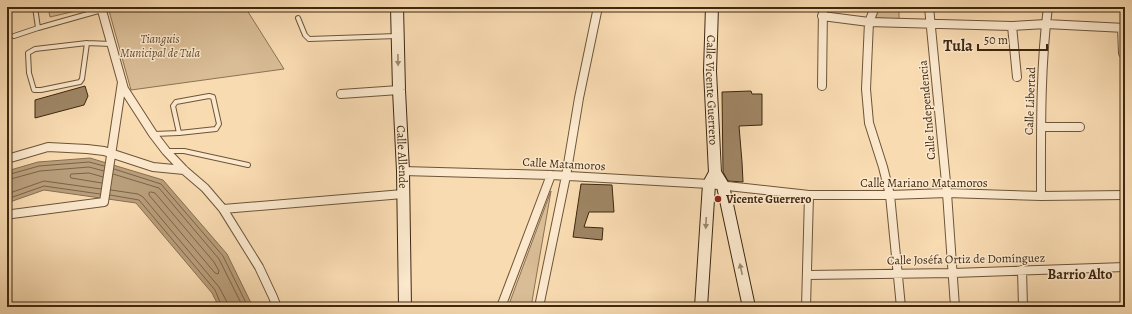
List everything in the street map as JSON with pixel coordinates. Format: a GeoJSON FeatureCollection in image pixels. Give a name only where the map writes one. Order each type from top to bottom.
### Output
{"type":"FeatureCollection","features":[{"type":"Feature","properties":{"kind":"street","name":"Calle Allende"},"geometry":{"type":"LineString","coordinates":[[397,7],[403,171],[405,307]]}},
{"type":"Feature","properties":{"kind":"street"},"geometry":{"type":"LineString","coordinates":[[539,307],[566,176],[579,98],[598,7]]}},
{"type":"Feature","properties":{"kind":"street","name":"Calle Vicente Guerrero"},"geometry":{"type":"LineString","coordinates":[[701,307],[712,178],[710,71],[712,7]]}},
{"type":"Feature","properties":{"kind":"street"},"geometry":{"type":"LineString","coordinates":[[822,86],[823,7]]}},
{"type":"Feature","properties":{"kind":"street"},"geometry":{"type":"LineString","coordinates":[[875,7],[870,22],[866,89],[870,123],[890,195],[901,307]]}},
{"type":"Feature","properties":{"kind":"street","name":"Calle Independencia"},"geometry":{"type":"LineString","coordinates":[[929,7],[947,193],[955,307]]}},
{"type":"Feature","properties":{"kind":"street","name":"Calle Libertad"},"geometry":{"type":"LineString","coordinates":[[1041,196],[1041,127],[1048,7]]}},
{"type":"Feature","properties":{"kind":"street"},"geometry":{"type":"LineString","coordinates":[[101,8],[124,89],[153,134],[166,151],[184,170],[205,188],[223,209],[259,267],[277,307]]}},
{"type":"Feature","properties":{"kind":"street"},"geometry":{"type":"LineString","coordinates":[[822,16],[870,22],[1012,26],[1046,24],[1123,28],[1123,53]]}},
{"type":"Feature","properties":{"kind":"street"},"geometry":{"type":"LineString","coordinates":[[1012,26],[1017,76]]}},
{"type":"Feature","properties":{"kind":"street"},"geometry":{"type":"LineString","coordinates":[[7,216],[12,214],[104,202],[122,81]]}},
{"type":"Feature","properties":{"kind":"street"},"geometry":{"type":"LineString","coordinates":[[341,94],[399,90]]}},
{"type":"Feature","properties":{"kind":"street"},"geometry":{"type":"LineString","coordinates":[[1041,127],[1080,127]]}},
{"type":"Feature","properties":{"kind":"street"},"geometry":{"type":"LineString","coordinates":[[7,159],[48,147],[87,149],[104,151],[111,156],[153,167],[184,170]]}},
{"type":"Feature","properties":{"kind":"street","name":"Calle Matamoros"},"geometry":{"type":"LineString","coordinates":[[403,171],[566,176],[712,178]]}},
{"type":"Feature","properties":{"kind":"street"},"geometry":{"type":"LineString","coordinates":[[502,307],[551,175]]}},
{"type":"Feature","properties":{"kind":"street","name":"Calle Vicente Guerrero"},"geometry":{"type":"LineString","coordinates":[[712,178],[723,186],[749,307]]}},
{"type":"Feature","properties":{"kind":"street","name":"Calle Mariano Matamoros"},"geometry":{"type":"LineString","coordinates":[[723,186],[809,195],[947,193],[1041,196],[1125,195]]}},
{"type":"Feature","properties":{"kind":"street"},"geometry":{"type":"LineString","coordinates":[[223,209],[403,194]]}},
{"type":"Feature","properties":{"kind":"street"},"geometry":{"type":"LineString","coordinates":[[806,307],[809,195]]}},
{"type":"Feature","properties":{"kind":"street","name":"Calle Joséfa Ortiz de Domínguez"},"geometry":{"type":"LineString","coordinates":[[807,275],[953,273],[1125,267]]}},
{"type":"Feature","properties":{"kind":"street"},"geometry":{"type":"LineString","coordinates":[[1022,270],[1023,307]]}},
{"type":"Feature","properties":{"kind":"lane"},"geometry":{"type":"LineString","coordinates":[[35,7],[38,28]]}},
{"type":"Feature","properties":{"kind":"lane"},"geometry":{"type":"LineString","coordinates":[[14,36],[101,8]]}},
{"type":"Feature","properties":{"kind":"lane"},"geometry":{"type":"LineString","coordinates":[[298,18],[305,35],[309,39],[397,36]]}},
{"type":"Feature","properties":{"kind":"lane"},"geometry":{"type":"LineString","coordinates":[[87,43],[82,79],[80,82],[34,90],[29,73],[28,53],[35,49],[87,43],[111,44]]}},
{"type":"Feature","properties":{"kind":"lane"},"geometry":{"type":"LineString","coordinates":[[153,134],[179,133],[216,129],[219,124],[213,97],[209,96],[176,102],[174,106],[179,133]]}},
{"type":"Feature","properties":{"kind":"lane"},"geometry":{"type":"LineString","coordinates":[[166,151],[184,151],[248,165]]}},
{"type":"Feature","properties":{"kind":"green space"},"geometry":{"type":"Polygon","coordinates":[[[48,7],[93,7],[50,17],[48,7]]]}},
{"type":"Feature","properties":{"kind":"green space","name":"Tianguis Municipal de Tula"},"geometry":{"type":"Polygon","coordinates":[[[108,7],[245,7],[284,69],[131,90],[108,7]]]}},
{"type":"Feature","properties":{"kind":"green space"},"geometry":{"type":"Polygon","coordinates":[[[880,7],[899,7],[899,19],[875,18],[880,7]]]}},
{"type":"Feature","properties":{"kind":"green space"},"geometry":{"type":"Polygon","coordinates":[[[551,191],[531,307],[508,307],[551,191]]]}},
{"type":"Feature","properties":{"kind":"water"},"geometry":{"type":"Polygon","coordinates":[[[90,158],[163,180],[227,254],[253,307],[219,307],[212,293],[136,203],[44,190],[7,203],[7,171],[38,162],[90,158]]]}},
{"type":"Feature","properties":{"kind":"building"},"geometry":{"type":"Polygon","coordinates":[[[85,86],[88,96],[84,105],[35,118],[35,100],[85,86]]]}},
{"type":"Feature","properties":{"kind":"building"},"geometry":{"type":"Polygon","coordinates":[[[751,91],[752,94],[762,94],[762,125],[739,126],[743,182],[728,181],[723,172],[722,92],[751,91]]]}},
{"type":"Feature","properties":{"kind":"building"},"geometry":{"type":"Polygon","coordinates":[[[581,184],[612,185],[614,212],[589,212],[584,227],[603,228],[602,240],[573,237],[581,184]]]}},
{"type":"Feature","properties":{"kind":"place","name":"Vicente Guerrero"},"geometry":{"type":"Point","coordinates":[718,199]}},
{"type":"Feature","properties":{"kind":"district","name":"Tula"},"geometry":{"type":"Point","coordinates":[958,46]}},
{"type":"Feature","properties":{"kind":"district","name":"Barrio Alto"},"geometry":{"type":"Point","coordinates":[1080,274]}}]}
